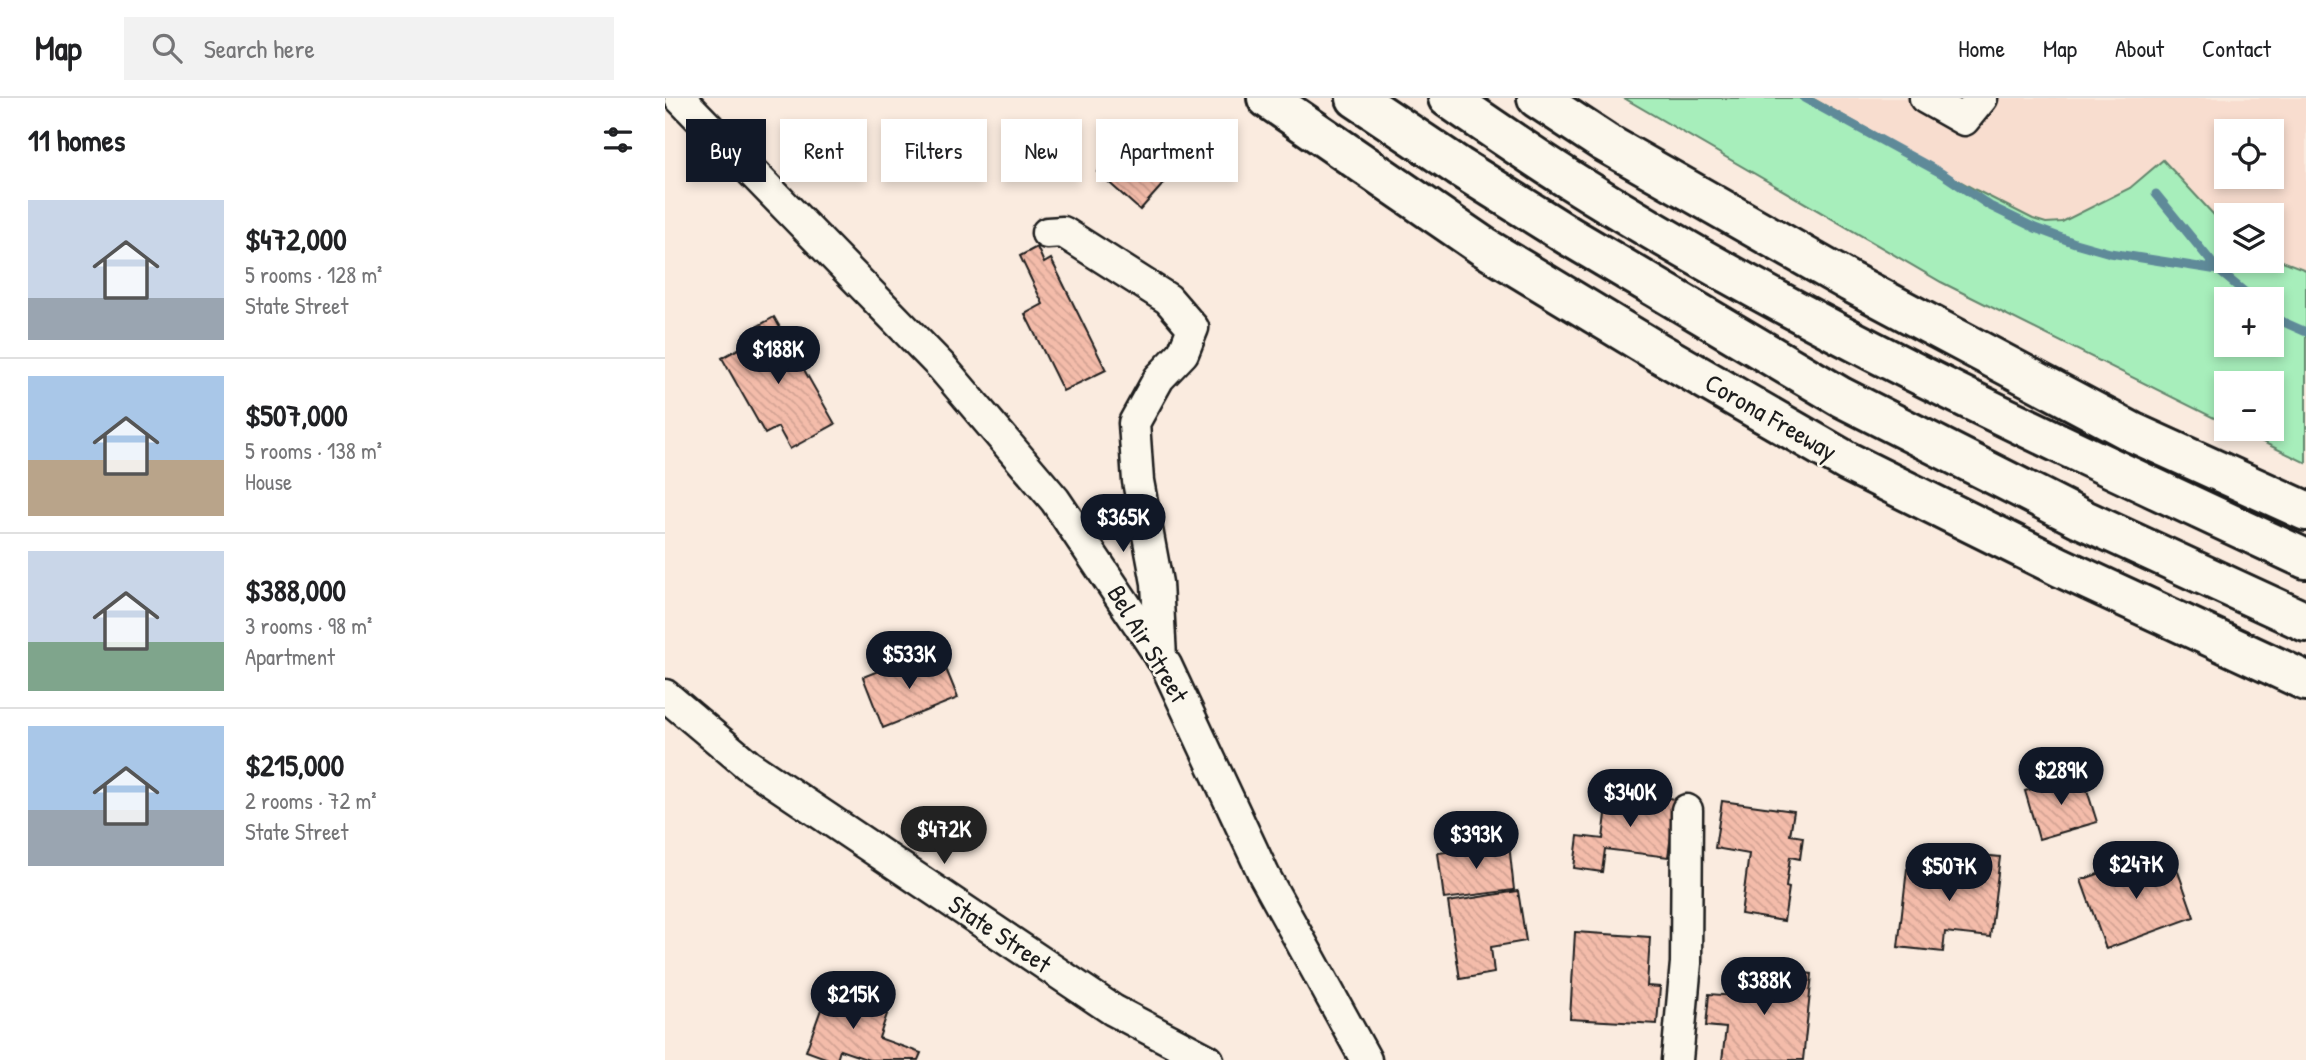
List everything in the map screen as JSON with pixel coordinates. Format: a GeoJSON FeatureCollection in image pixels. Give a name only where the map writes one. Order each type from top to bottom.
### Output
{"type":"FeatureCollection","features":[{"type":"Feature","properties":{"kind":"highway","name":"Corona Freeway"},"geometry":{"type":"LineString","coordinates":[[1267,98],[1484,247],[1848,462],[2060,567],[2306,681]]}},
{"type":"Feature","properties":{"kind":"highway"},"geometry":{"type":"LineString","coordinates":[[1356,98],[1569,236],[1841,397],[2080,518],[2306,622]]}},
{"type":"Feature","properties":{"kind":"highway"},"geometry":{"type":"LineString","coordinates":[[1448,98],[1567,178],[1830,328],[2073,451],[2306,559]]}},
{"type":"Feature","properties":{"kind":"highway"},"geometry":{"type":"LineString","coordinates":[[1537,98],[1604,142],[1850,282],[2132,432],[2306,511]]}},
{"type":"Feature","properties":{"kind":"street","name":"Bel Air Street"},"geometry":{"type":"LineString","coordinates":[[680,98],[942,367],[1055,500],[1166,665],[1264,874],[1366,1060]]}},
{"type":"Feature","properties":{"kind":"street"},"geometry":{"type":"LineString","coordinates":[[1925,98],[1964,120],[1982,98]]}},
{"type":"Feature","properties":{"kind":"street"},"geometry":{"type":"LineString","coordinates":[[1047,233],[1063,232],[1168,299],[1193,328],[1183,353],[1159,378],[1135,423],[1138,481],[1157,583],[1161,658]]}},
{"type":"Feature","properties":{"kind":"street","name":"State Street"},"geometry":{"type":"LineString","coordinates":[[665,695],[748,765],[1113,1010],[1208,1060]]}},
{"type":"Feature","properties":{"kind":"street"},"geometry":{"type":"LineString","coordinates":[[1677,1060],[1686,963],[1687,810]]}},
{"type":"Feature","properties":{"kind":"shaded area"},"geometry":{"type":"Polygon","coordinates":[[[1812,98],[2306,98],[2306,270],[2284,262],[2284,203],[2214,203],[2214,215],[2164,160],[2130,188],[2062,222],[2046,223],[2033,219],[1812,98]]]}},
{"type":"Feature","properties":{"kind":"green space"},"geometry":{"type":"Polygon","coordinates":[[[1624,98],[1812,98],[1976,190],[2046,223],[2062,222],[2130,188],[2163,160],[2214,215],[2214,273],[2284,273],[2284,262],[2306,270],[2306,463],[2261,441],[2284,441],[2284,371],[2214,371],[2214,418],[1941,282],[1624,98]]]}},
{"type":"Feature","properties":{"kind":"building"},"geometry":{"type":"Polygon","coordinates":[[[1108,182],[1164,183],[1140,210],[1108,182]]]}},
{"type":"Feature","properties":{"kind":"building"},"geometry":{"type":"Polygon","coordinates":[[[1037,247],[1044,263],[1051,259],[1106,370],[1063,391],[1025,314],[1043,304],[1020,256],[1037,247]]]}},
{"type":"Feature","properties":{"kind":"building"},"geometry":{"type":"Polygon","coordinates":[[[774,317],[835,424],[790,449],[778,427],[765,434],[722,358],[749,343],[744,334],[774,317]]]}},
{"type":"Feature","properties":{"kind":"building"},"geometry":{"type":"Polygon","coordinates":[[[942,659],[958,698],[883,728],[863,677],[903,661],[908,673],[942,659]]]}},
{"type":"Feature","properties":{"kind":"building"},"geometry":{"type":"Polygon","coordinates":[[[2082,774],[2097,822],[2039,839],[2025,791],[2082,774]]]}},
{"type":"Feature","properties":{"kind":"building"},"geometry":{"type":"Polygon","coordinates":[[[1609,790],[1676,799],[1668,857],[1605,849],[1602,872],[1574,868],[1578,836],[1603,839],[1609,790]]]}},
{"type":"Feature","properties":{"kind":"building"},"geometry":{"type":"Polygon","coordinates":[[[1722,801],[1794,811],[1790,835],[1803,837],[1800,859],[1790,857],[1784,921],[1741,914],[1749,854],[1715,848],[1722,801]]]}},
{"type":"Feature","properties":{"kind":"building"},"geometry":{"type":"Polygon","coordinates":[[[1509,844],[1514,890],[1444,899],[1438,853],[1509,844]]]}},
{"type":"Feature","properties":{"kind":"building"},"geometry":{"type":"Polygon","coordinates":[[[1959,853],[2000,857],[1990,937],[1945,932],[1943,952],[1898,947],[1907,869],[1956,874],[1959,853]]]}},
{"type":"Feature","properties":{"kind":"building"},"geometry":{"type":"Polygon","coordinates":[[[2148,856],[2155,877],[2177,869],[2194,917],[2106,949],[2081,880],[2148,856]]]}},
{"type":"Feature","properties":{"kind":"building"},"geometry":{"type":"Polygon","coordinates":[[[1518,891],[1526,941],[1491,947],[1494,973],[1460,979],[1448,902],[1518,891]]]}},
{"type":"Feature","properties":{"kind":"building"},"geometry":{"type":"Polygon","coordinates":[[[1575,932],[1650,937],[1647,986],[1660,987],[1657,1024],[1570,1019],[1575,932]]]}},
{"type":"Feature","properties":{"kind":"building"},"geometry":{"type":"Polygon","coordinates":[[[1760,968],[1812,974],[1803,1060],[1722,1060],[1726,1028],[1706,1026],[1709,994],[1736,996],[1738,979],[1759,981],[1760,968]]]}},
{"type":"Feature","properties":{"kind":"building"},"geometry":{"type":"Polygon","coordinates":[[[829,987],[870,1002],[868,1007],[887,1014],[879,1038],[921,1053],[918,1060],[869,1060],[840,1050],[837,1060],[831,1060],[806,1051],[829,987]]]}},
{"type":"Feature","properties":{"kind":"waterway"},"geometry":{"type":"LineString","coordinates":[[1804,98],[1941,173],[1990,206],[2035,228],[2110,253],[2214,269]]}},
{"type":"Feature","properties":{"kind":"waterway"},"geometry":{"type":"LineString","coordinates":[[2156,194],[2218,270],[2239,287]]}},
{"type":"Feature","properties":{"kind":"waterway"},"geometry":{"type":"LineString","coordinates":[[2284,322],[2306,332]]}}]}
